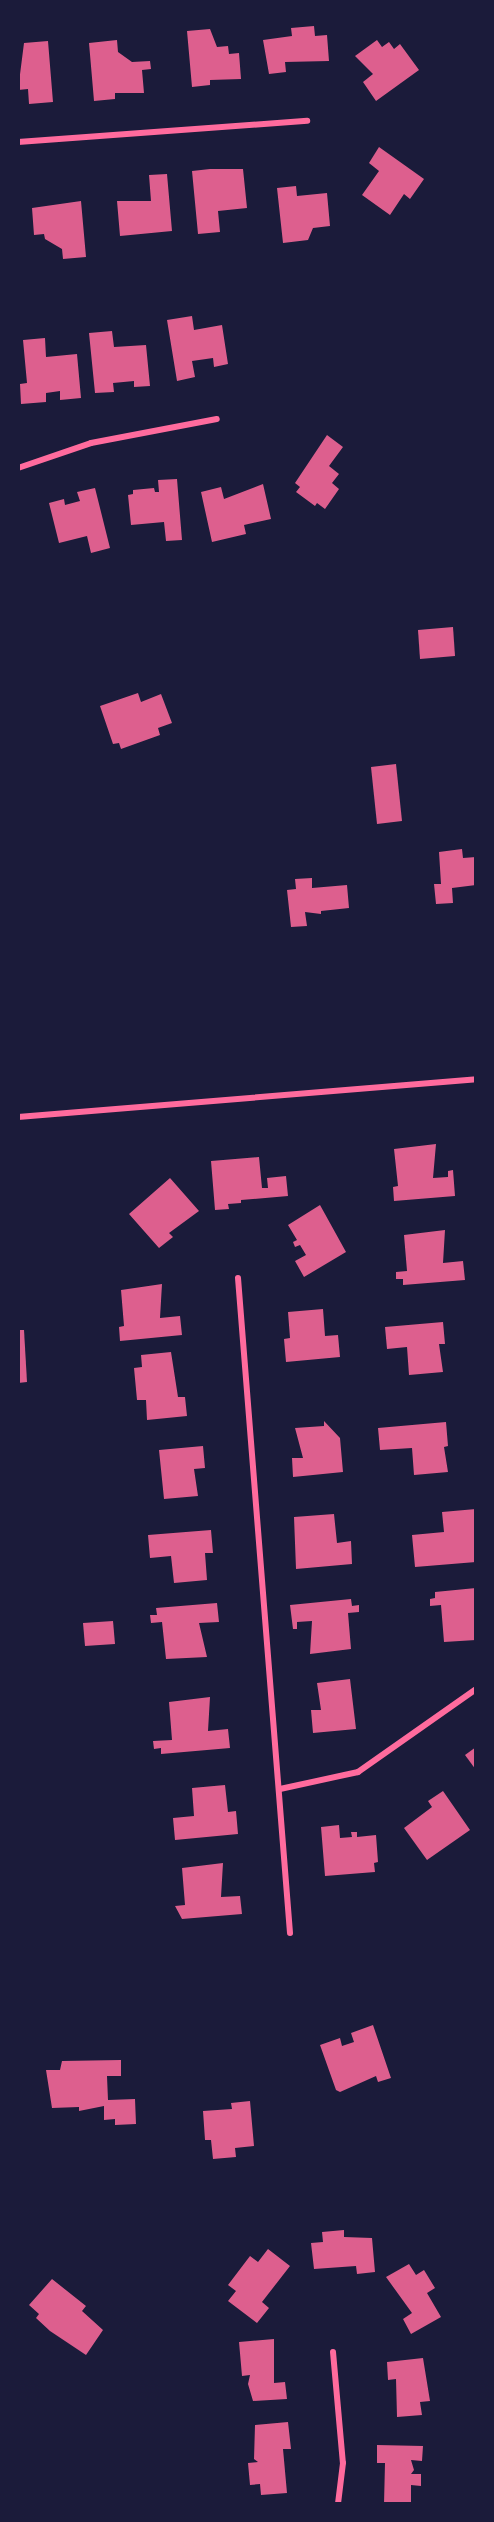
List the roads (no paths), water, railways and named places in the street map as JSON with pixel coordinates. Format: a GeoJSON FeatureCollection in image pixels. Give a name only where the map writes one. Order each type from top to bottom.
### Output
{"type":"FeatureCollection","features":[{"type":"Feature","properties":{"kind":"street"},"geometry":{"type":"LineString","coordinates":[[18,142],[307,121]]}},
{"type":"Feature","properties":{"kind":"street"},"geometry":{"type":"LineString","coordinates":[[18,468],[91,443],[217,418]]}},
{"type":"Feature","properties":{"kind":"street"},"geometry":{"type":"LineString","coordinates":[[18,1117],[476,1079]]}},
{"type":"Feature","properties":{"kind":"street"},"geometry":{"type":"LineString","coordinates":[[238,1278],[290,1934]]}},
{"type":"Feature","properties":{"kind":"street"},"geometry":{"type":"LineString","coordinates":[[280,1789],[358,1772],[476,1689]]}},
{"type":"Feature","properties":{"kind":"street"},"geometry":{"type":"LineString","coordinates":[[333,2352],[343,2463],[338,2504]]}}]}
